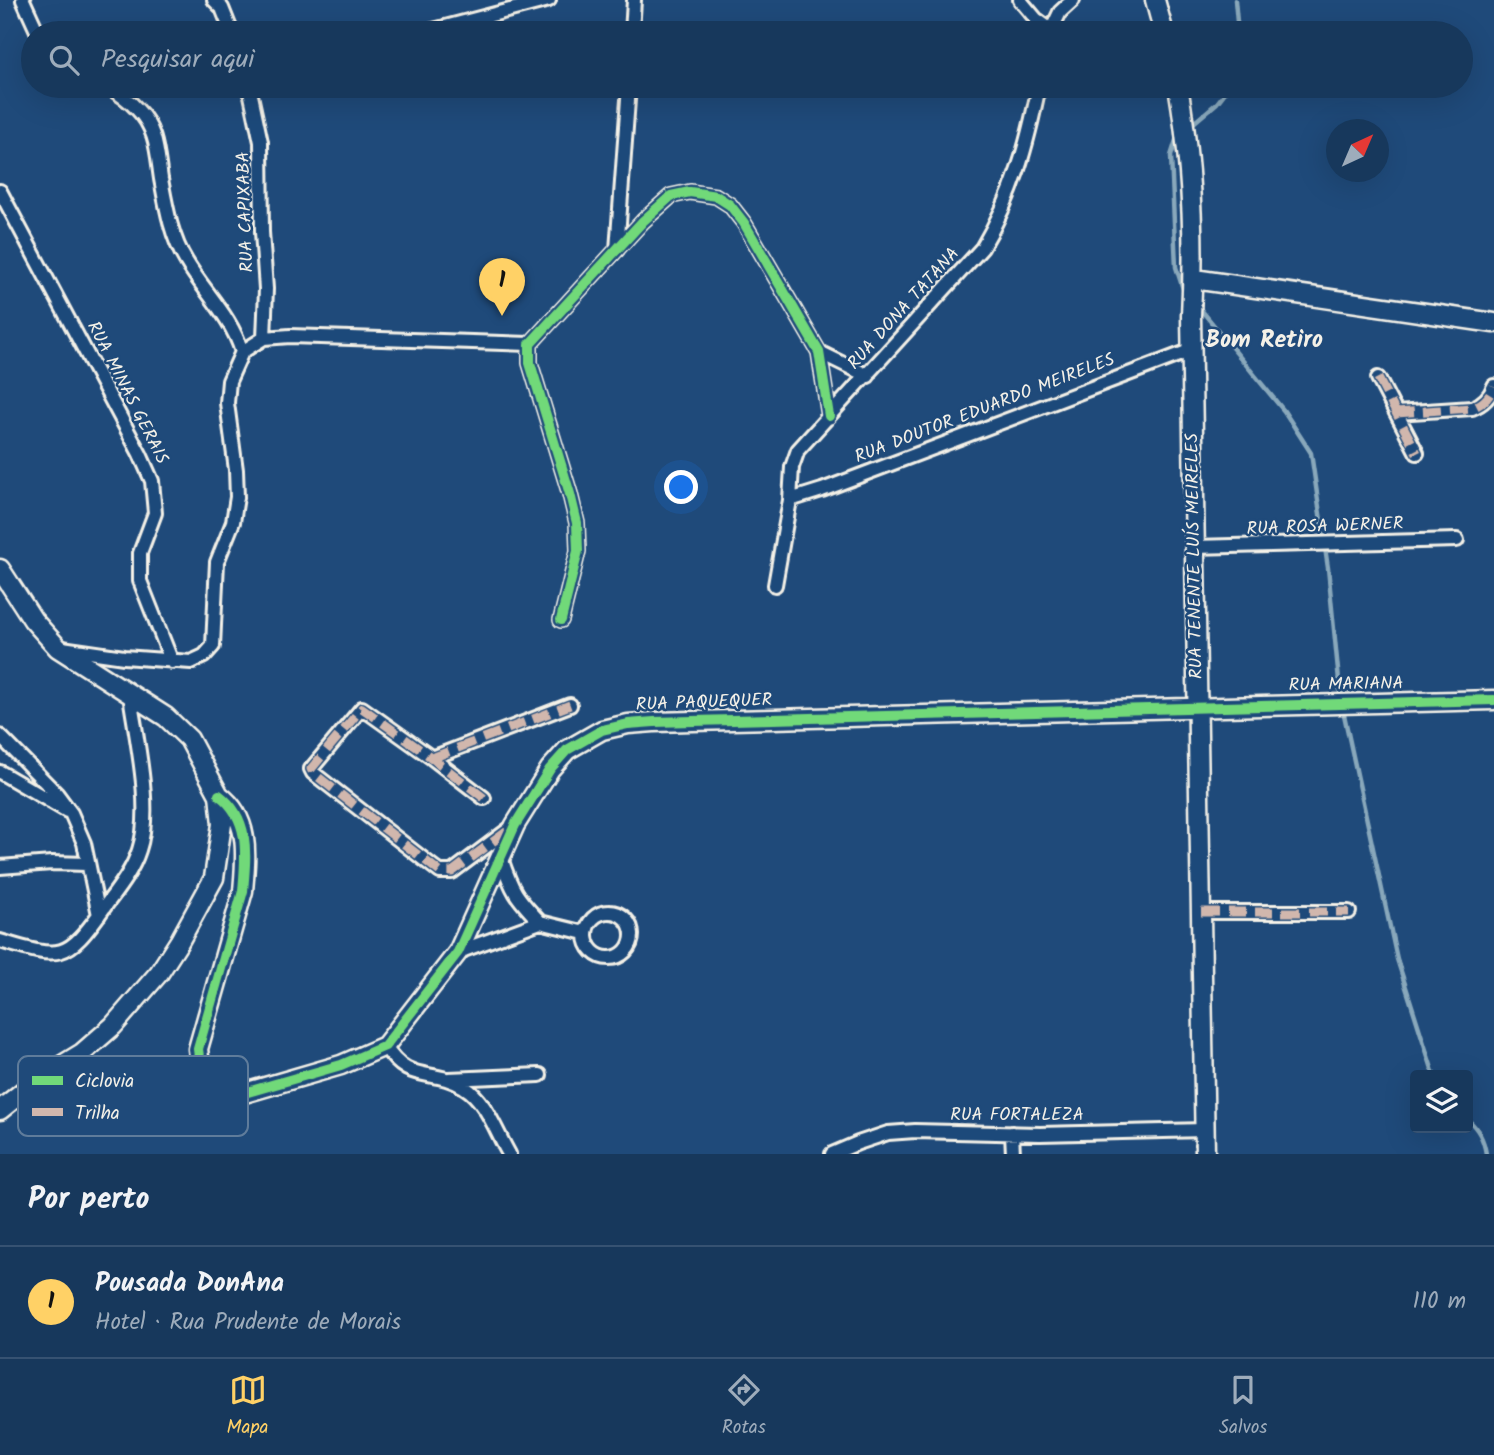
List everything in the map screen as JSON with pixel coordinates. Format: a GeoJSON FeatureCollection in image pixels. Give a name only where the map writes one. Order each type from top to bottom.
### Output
{"type":"FeatureCollection","features":[{"type":"Feature","properties":{"kind":"street"},"geometry":{"type":"LineString","coordinates":[[23,0],[33,21]]}},
{"type":"Feature","properties":{"kind":"street"},"geometry":{"type":"LineString","coordinates":[[214,0],[222,8],[227,21]]}},
{"type":"Feature","properties":{"kind":"street"},"geometry":{"type":"LineString","coordinates":[[468,21],[549,0]]}},
{"type":"Feature","properties":{"kind":"street"},"geometry":{"type":"LineString","coordinates":[[633,21],[634,0]]}},
{"type":"Feature","properties":{"kind":"street"},"geometry":{"type":"LineString","coordinates":[[1020,0],[1038,21]]}},
{"type":"Feature","properties":{"kind":"street"},"geometry":{"type":"LineString","coordinates":[[1056,21],[1060,12],[1073,0]]}},
{"type":"Feature","properties":{"kind":"street"},"geometry":{"type":"LineString","coordinates":[[1155,0],[1161,21]]}},
{"type":"Feature","properties":{"kind":"street"},"geometry":{"type":"LineString","coordinates":[[124,98],[138,108],[151,129],[158,150],[161,178],[176,241],[186,261],[237,334],[242,352]]}},
{"type":"Feature","properties":{"kind":"street","name":"RUA CAPIXABA"},"geometry":{"type":"LineString","coordinates":[[252,98],[261,142],[266,289],[264,338]]}},
{"type":"Feature","properties":{"kind":"street"},"geometry":{"type":"LineString","coordinates":[[617,250],[628,98]]}},
{"type":"Feature","properties":{"kind":"street","name":"RUA DONA TATANA"},"geometry":{"type":"LineString","coordinates":[[775,585],[792,467],[798,450],[868,376],[974,257],[988,237],[1013,190],[1036,98]]}},
{"type":"Feature","properties":{"kind":"street","name":"RUA TENENTE LUÍS MEIRELES"},"geometry":{"type":"LineString","coordinates":[[1180,98],[1186,140],[1193,284],[1191,316],[1194,547],[1205,1154]]}},
{"type":"Feature","properties":{"kind":"street","name":"RUA MINAS GERAIS"},"geometry":{"type":"LineString","coordinates":[[0,191],[152,481],[155,513],[140,553],[139,581],[172,662]]}},
{"type":"Feature","properties":{"kind":"street"},"geometry":{"type":"LineString","coordinates":[[561,620],[578,551],[577,523],[533,374],[530,344],[658,206],[671,196],[690,192],[716,196],[730,205],[744,223],[819,352],[829,416]]}},
{"type":"Feature","properties":{"kind":"street"},"geometry":{"type":"LineString","coordinates":[[1193,284],[1494,323]]}},
{"type":"Feature","properties":{"kind":"street"},"geometry":{"type":"LineString","coordinates":[[58,648],[191,662],[204,656],[213,646],[217,562],[233,522],[237,497],[227,403],[229,381],[242,352],[264,338],[289,336],[530,344]]}},
{"type":"Feature","properties":{"kind":"street","name":"RUA DOUTOR EDUARDO MEIRELES"},"geometry":{"type":"LineString","coordinates":[[789,500],[822,490],[1192,350]]}},
{"type":"Feature","properties":{"kind":"street"},"geometry":{"type":"LineString","coordinates":[[819,352],[868,376]]}},
{"type":"Feature","properties":{"kind":"street"},"geometry":{"type":"LineString","coordinates":[[1378,378],[1417,453]]}},
{"type":"Feature","properties":{"kind":"street"},"geometry":{"type":"LineString","coordinates":[[1396,413],[1472,408],[1487,398],[1494,386]]}},
{"type":"Feature","properties":{"kind":"street","name":"RUA ROSA WERNER"},"geometry":{"type":"LineString","coordinates":[[1194,547],[1457,540]]}},
{"type":"Feature","properties":{"kind":"street"},"geometry":{"type":"LineString","coordinates":[[0,569],[33,620],[58,648],[166,717],[189,739],[219,795],[222,824],[214,878],[180,942],[159,972],[113,1026],[76,1056]]}},
{"type":"Feature","properties":{"kind":"street"},"geometry":{"type":"LineString","coordinates":[[0,941],[49,953],[62,952],[73,947],[128,876],[139,850],[145,810],[130,695]]}},
{"type":"Feature","properties":{"kind":"street","name":"RUA MARIANA"},"geometry":{"type":"LineString","coordinates":[[1198,706],[1494,700]]}},
{"type":"Feature","properties":{"kind":"street"},"geometry":{"type":"LineString","coordinates":[[432,758],[570,705]]}},
{"type":"Feature","properties":{"kind":"street","name":"RUA PAQUEQUER"},"geometry":{"type":"LineString","coordinates":[[385,1045],[458,952],[515,825],[550,769],[567,750],[602,730],[628,724],[1198,706]]}},
{"type":"Feature","properties":{"kind":"street"},"geometry":{"type":"LineString","coordinates":[[484,798],[362,708],[312,769],[313,773],[440,872],[452,872],[515,825]]}},
{"type":"Feature","properties":{"kind":"street"},"geometry":{"type":"LineString","coordinates":[[0,736],[57,794],[71,813],[84,843],[99,915]]}},
{"type":"Feature","properties":{"kind":"street"},"geometry":{"type":"LineString","coordinates":[[0,772],[71,813]]}},
{"type":"Feature","properties":{"kind":"street"},"geometry":{"type":"LineString","coordinates":[[199,1056],[198,1049],[243,891],[244,840],[240,820],[232,805],[219,795]]}},
{"type":"Feature","properties":{"kind":"street"},"geometry":{"type":"LineString","coordinates":[[501,858],[510,886],[518,899],[540,922],[585,933]]}},
{"type":"Feature","properties":{"kind":"street"},"geometry":{"type":"LineString","coordinates":[[0,867],[52,863],[87,864]]}},
{"type":"Feature","properties":{"kind":"street"},"geometry":{"type":"LineString","coordinates":[[1201,912],[1349,912]]}},
{"type":"Feature","properties":{"kind":"street"},"geometry":{"type":"LineString","coordinates":[[458,952],[540,922]]}},
{"type":"Feature","properties":{"kind":"street"},"geometry":{"type":"LineString","coordinates":[[248,1092],[341,1065],[385,1045],[399,1064],[411,1072],[445,1079],[464,1087],[479,1100],[509,1154]]}},
{"type":"Feature","properties":{"kind":"street"},"geometry":{"type":"LineString","coordinates":[[445,1079],[540,1074]]}},
{"type":"Feature","properties":{"kind":"street"},"geometry":{"type":"LineString","coordinates":[[0,1110],[18,1096]]}},
{"type":"Feature","properties":{"kind":"street","name":"RUA FORTALEZA"},"geometry":{"type":"LineString","coordinates":[[832,1154],[888,1133],[915,1131],[1012,1133],[1205,1130]]}},
{"type":"Feature","properties":{"kind":"street"},"geometry":{"type":"LineString","coordinates":[[1012,1133],[1013,1154]]}},
{"type":"Feature","properties":{"kind":"waterway"},"geometry":{"type":"LineString","coordinates":[[1235,0],[1237,21]]}},
{"type":"Feature","properties":{"kind":"waterway"},"geometry":{"type":"LineString","coordinates":[[1190,126],[1221,98]]}},
{"type":"Feature","properties":{"kind":"waterway"},"geometry":{"type":"LineString","coordinates":[[1181,134],[1177,137],[1171,156],[1176,267],[1187,294]]}},
{"type":"Feature","properties":{"kind":"waterway"},"geometry":{"type":"LineString","coordinates":[[1198,306],[1284,411],[1311,453],[1328,568],[1341,701]]}},
{"type":"Feature","properties":{"kind":"waterway"},"geometry":{"type":"LineString","coordinates":[[1343,710],[1397,959],[1432,1070]]}},
{"type":"Feature","properties":{"kind":"waterway"},"geometry":{"type":"LineString","coordinates":[[1473,1125],[1480,1135],[1486,1154]]}},
{"type":"Feature","properties":{"kind":"marked path"},"geometry":{"type":"LineString","coordinates":[[1378,378],[1417,453]]}},
{"type":"Feature","properties":{"kind":"marked path"},"geometry":{"type":"LineString","coordinates":[[1396,413],[1472,408],[1486,400],[1494,386]]}},
{"type":"Feature","properties":{"kind":"marked path"},"geometry":{"type":"LineString","coordinates":[[432,758],[570,705]]}},
{"type":"Feature","properties":{"kind":"marked path"},"geometry":{"type":"LineString","coordinates":[[484,798],[362,708],[311,769],[440,872],[452,872],[510,829]]}},
{"type":"Feature","properties":{"kind":"marked path"},"geometry":{"type":"LineString","coordinates":[[1201,912],[1349,912]]}},
{"type":"Feature","properties":{"kind":"cycle path"},"geometry":{"type":"LineString","coordinates":[[561,620],[578,551],[577,523],[530,363],[530,344],[643,221],[671,196],[690,192],[716,196],[730,205],[744,223],[819,352],[829,416]]}},
{"type":"Feature","properties":{"kind":"cycle path"},"geometry":{"type":"LineString","coordinates":[[248,1092],[341,1065],[385,1046],[458,952],[515,825],[550,769],[567,750],[602,730],[654,722],[1494,700]]}},
{"type":"Feature","properties":{"kind":"cycle path"},"geometry":{"type":"LineString","coordinates":[[199,1056],[198,1049],[243,891],[245,852],[241,827],[237,815],[219,795]]}},
{"type":"Feature","properties":{"kind":"place","name":"Pousada DonAna"},"geometry":{"type":"Point","coordinates":[502,316]}},
{"type":"Feature","properties":{"kind":"district","name":"Bom Retiro"},"geometry":{"type":"Point","coordinates":[1264,340]}}]}
